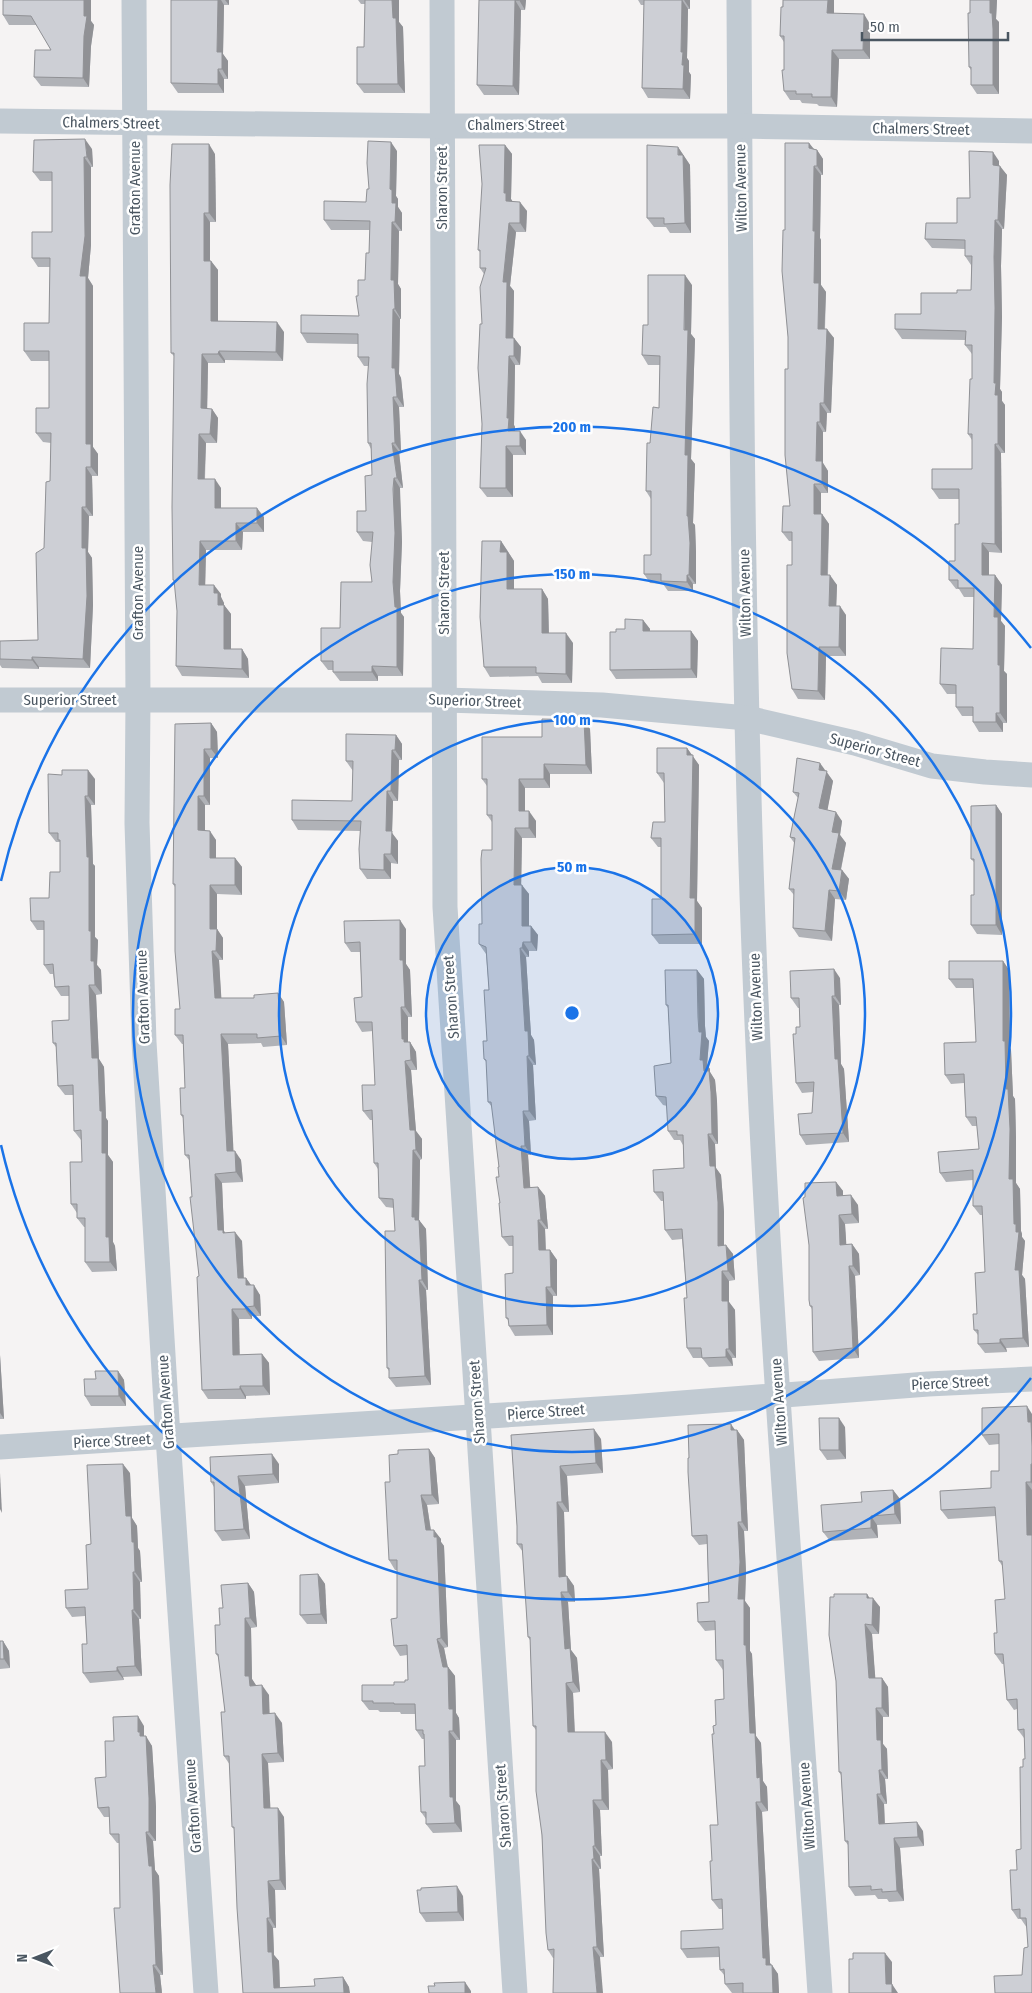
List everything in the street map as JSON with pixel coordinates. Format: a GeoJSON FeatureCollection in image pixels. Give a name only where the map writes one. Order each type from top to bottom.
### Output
{"type":"FeatureCollection","features":[{"type":"Feature","properties":{"kind":"street","name":"Grafton Avenue"},"geometry":{"type":"LineString","coordinates":[[134,0],[137,823],[144,1042],[168,1437],[206,1993]]}},
{"type":"Feature","properties":{"kind":"street","name":"Sharon Street"},"geometry":{"type":"LineString","coordinates":[[442,0],[445,908],[515,1993]]}},
{"type":"Feature","properties":{"kind":"street","name":"Wilton Avenue"},"geometry":{"type":"LineString","coordinates":[[739,0],[746,718],[757,1025],[778,1396],[820,1993]]}},
{"type":"Feature","properties":{"kind":"street","name":"Chalmers Street"},"geometry":{"type":"LineString","coordinates":[[0,121],[442,126],[740,126],[1032,131]]}},
{"type":"Feature","properties":{"kind":"street","name":"Superior Street"},"geometry":{"type":"LineString","coordinates":[[0,700],[445,700],[602,705],[746,718],[855,742],[932,766],[1032,775]]}},
{"type":"Feature","properties":{"kind":"street","name":"Pierce Street"},"geometry":{"type":"LineString","coordinates":[[0,1447],[778,1396],[928,1384],[1032,1379]]}},
{"type":"Feature","properties":{"kind":"building"},"geometry":{"type":"Polygon","coordinates":[[[3,0],[84,0],[84,16],[87,16],[84,36],[83,78],[34,77],[35,50],[51,50],[31,16],[3,15],[3,0]]]}},
{"type":"Feature","properties":{"kind":"building"},"geometry":{"type":"Polygon","coordinates":[[[171,0],[218,0],[217,52],[222,52],[222,69],[218,69],[218,84],[171,83],[171,0]]]}},
{"type":"Feature","properties":{"kind":"building"},"geometry":{"type":"Polygon","coordinates":[[[365,0],[392,0],[393,18],[396,18],[398,84],[357,84],[357,47],[364,47],[365,0]]]}},
{"type":"Feature","properties":{"kind":"building"},"geometry":{"type":"Polygon","coordinates":[[[479,0],[515,0],[513,86],[477,85],[479,0]]]}},
{"type":"Feature","properties":{"kind":"building"},"geometry":{"type":"Polygon","coordinates":[[[644,0],[682,0],[681,52],[683,52],[682,65],[684,65],[683,89],[642,88],[644,0]]]}},
{"type":"Feature","properties":{"kind":"building"},"geometry":{"type":"Polygon","coordinates":[[[783,0],[828,0],[827,13],[864,14],[863,50],[832,50],[831,97],[812,97],[812,94],[796,94],[796,91],[784,91],[782,70],[784,70],[784,36],[780,36],[783,0]]]}},
{"type":"Feature","properties":{"kind":"building"},"geometry":{"type":"Polygon","coordinates":[[[970,0],[990,0],[993,29],[993,85],[971,85],[968,13],[970,13],[970,0]]]}},
{"type":"Feature","properties":{"kind":"building"},"geometry":{"type":"Polygon","coordinates":[[[85,139],[87,157],[84,157],[85,236],[80,276],[86,276],[86,444],[91,444],[91,467],[86,467],[86,507],[82,507],[82,548],[86,548],[87,596],[83,659],[32,657],[32,660],[0,659],[0,641],[38,640],[36,553],[44,548],[46,482],[50,481],[51,433],[36,433],[36,408],[49,408],[49,351],[24,351],[24,323],[49,323],[50,258],[32,258],[32,232],[52,232],[52,172],[33,172],[34,140],[85,139]]]}},
{"type":"Feature","properties":{"kind":"building"},"geometry":{"type":"Polygon","coordinates":[[[368,141],[391,142],[390,189],[392,190],[392,203],[396,203],[395,222],[392,222],[391,280],[394,280],[395,309],[393,309],[392,368],[395,368],[397,397],[393,397],[395,443],[392,443],[397,478],[394,478],[393,489],[395,533],[393,582],[395,607],[397,607],[397,667],[372,666],[372,672],[333,672],[333,661],[321,661],[321,628],[340,628],[341,582],[372,582],[370,565],[373,532],[357,532],[357,511],[366,511],[365,476],[372,475],[371,443],[368,443],[367,384],[369,357],[358,357],[358,334],[301,333],[301,315],[359,316],[356,296],[358,296],[358,280],[365,280],[366,253],[369,253],[370,221],[324,220],[324,201],[366,202],[367,189],[369,189],[368,141]]]}},
{"type":"Feature","properties":{"kind":"building"},"geometry":{"type":"Polygon","coordinates":[[[785,143],[809,143],[809,148],[817,150],[817,166],[814,166],[814,283],[819,283],[818,329],[827,329],[824,403],[820,403],[820,422],[817,422],[816,461],[822,461],[822,484],[814,484],[814,514],[822,514],[821,575],[830,575],[829,606],[840,606],[839,647],[819,647],[818,691],[792,689],[787,653],[787,565],[792,565],[792,532],[782,532],[783,506],[790,506],[785,455],[785,369],[788,369],[788,337],[782,271],[783,230],[785,230],[785,143]]]}},
{"type":"Feature","properties":{"kind":"building"},"geometry":{"type":"Polygon","coordinates":[[[172,144],[209,144],[209,213],[204,213],[204,261],[211,261],[211,321],[277,322],[276,352],[219,351],[218,354],[202,354],[201,408],[212,409],[210,434],[199,434],[198,479],[215,479],[215,508],[257,508],[257,523],[236,523],[236,541],[200,541],[199,585],[214,585],[214,593],[218,593],[218,605],[224,605],[224,649],[242,649],[242,669],[176,666],[177,611],[173,580],[172,507],[174,353],[171,353],[170,185],[172,144]]]}},
{"type":"Feature","properties":{"kind":"building"},"geometry":{"type":"Polygon","coordinates":[[[479,145],[505,145],[504,193],[506,193],[506,201],[520,202],[520,223],[509,223],[503,282],[507,282],[506,338],[514,338],[514,356],[509,356],[508,431],[520,431],[520,446],[506,446],[506,488],[480,488],[482,424],[478,368],[480,324],[482,324],[480,287],[486,268],[480,268],[480,250],[478,250],[482,184],[479,145]]]}},
{"type":"Feature","properties":{"kind":"building"},"geometry":{"type":"Polygon","coordinates":[[[647,145],[678,147],[678,155],[683,155],[685,223],[664,224],[664,218],[647,218],[647,145]]]}},
{"type":"Feature","properties":{"kind":"building"},"geometry":{"type":"Polygon","coordinates":[[[969,151],[993,152],[993,165],[1000,166],[998,220],[995,220],[994,257],[994,383],[996,383],[995,395],[998,395],[998,444],[995,444],[995,544],[982,543],[982,575],[995,575],[994,617],[998,617],[998,665],[1000,665],[1000,713],[996,713],[996,722],[973,722],[973,707],[956,707],[956,685],[940,684],[941,648],[973,649],[974,588],[958,588],[958,580],[949,580],[949,561],[955,561],[955,524],[959,524],[959,489],[932,489],[932,469],[972,469],[972,434],[968,434],[970,379],[972,379],[972,345],[965,345],[966,331],[895,329],[895,314],[921,314],[921,293],[957,293],[957,290],[971,290],[972,256],[965,256],[965,240],[925,239],[926,223],[957,223],[957,198],[970,198],[969,151]]]}},
{"type":"Feature","properties":{"kind":"building"},"geometry":{"type":"Polygon","coordinates":[[[648,275],[685,275],[684,330],[688,330],[685,455],[688,455],[687,516],[690,543],[687,582],[661,581],[661,574],[644,574],[644,555],[651,555],[651,491],[646,491],[647,443],[650,443],[653,407],[659,408],[660,356],[642,355],[643,325],[648,325],[648,275]]]}},
{"type":"Feature","properties":{"kind":"building"},"geometry":{"type":"Polygon","coordinates":[[[482,541],[501,541],[500,552],[507,552],[507,589],[542,589],[542,633],[566,633],[566,674],[536,673],[536,667],[484,667],[480,617],[482,541]]]}},
{"type":"Feature","properties":{"kind":"building"},"geometry":{"type":"Polygon","coordinates":[[[625,619],[643,620],[643,631],[691,631],[691,669],[610,670],[610,632],[616,632],[616,629],[625,629],[625,619]]]}},
{"type":"Feature","properties":{"kind":"building"},"geometry":{"type":"Polygon","coordinates":[[[542,719],[584,720],[586,765],[544,764],[544,779],[519,779],[519,811],[529,811],[529,828],[515,828],[514,885],[522,885],[522,926],[531,926],[531,942],[523,942],[522,948],[520,948],[525,1031],[528,1031],[529,1056],[527,1056],[529,1111],[523,1111],[525,1146],[521,1146],[524,1188],[538,1187],[541,1220],[538,1220],[539,1250],[550,1250],[551,1287],[546,1287],[547,1325],[509,1326],[508,1318],[506,1318],[505,1274],[513,1273],[513,1236],[502,1237],[496,1177],[499,1177],[499,1167],[491,1102],[488,1102],[483,1041],[487,1041],[484,990],[489,990],[486,947],[479,944],[479,924],[482,924],[481,859],[482,850],[492,850],[492,815],[487,815],[487,779],[482,779],[482,737],[542,737],[542,719]]]}},
{"type":"Feature","properties":{"kind":"building"},"geometry":{"type":"Polygon","coordinates":[[[211,723],[211,749],[204,749],[204,796],[198,796],[198,830],[210,831],[210,858],[235,858],[235,885],[210,885],[210,929],[217,929],[216,951],[212,951],[215,998],[254,998],[254,995],[278,993],[281,1036],[257,1038],[257,1034],[221,1034],[227,1151],[235,1151],[236,1172],[215,1174],[218,1230],[223,1230],[223,1233],[235,1232],[238,1278],[246,1278],[246,1285],[254,1285],[254,1306],[246,1307],[245,1309],[232,1309],[233,1355],[262,1354],[263,1386],[240,1386],[240,1389],[202,1390],[197,1277],[199,1276],[190,1197],[192,1197],[189,1155],[185,1155],[183,1115],[181,1115],[180,1088],[185,1088],[183,1035],[175,1035],[175,1009],[180,1009],[175,951],[175,884],[173,884],[175,724],[211,723]]]}},
{"type":"Feature","properties":{"kind":"building"},"geometry":{"type":"Polygon","coordinates":[[[346,734],[396,735],[395,750],[392,750],[391,791],[387,791],[386,831],[392,831],[391,854],[384,854],[384,870],[360,869],[361,821],[292,820],[292,800],[352,801],[353,761],[346,761],[346,734]]]}},
{"type":"Feature","properties":{"kind":"building"},"geometry":{"type":"Polygon","coordinates":[[[657,748],[687,748],[687,755],[693,755],[690,898],[695,898],[695,934],[652,935],[652,899],[661,899],[661,838],[651,838],[653,822],[665,822],[664,773],[657,773],[657,748]]]}},
{"type":"Feature","properties":{"kind":"building"},"geometry":{"type":"Polygon","coordinates":[[[797,758],[820,763],[819,770],[827,771],[819,808],[836,812],[832,832],[839,833],[832,869],[842,870],[839,891],[829,890],[825,931],[793,928],[794,889],[789,889],[795,838],[790,837],[799,793],[793,792],[797,758]]]}},
{"type":"Feature","properties":{"kind":"building"},"geometry":{"type":"Polygon","coordinates":[[[62,770],[88,770],[88,796],[85,796],[87,857],[89,857],[89,931],[91,931],[91,961],[94,961],[95,985],[89,985],[92,1058],[98,1058],[100,1111],[102,1111],[102,1153],[106,1153],[106,1237],[109,1237],[110,1262],[85,1262],[85,1218],[77,1218],[77,1204],[71,1204],[70,1162],[82,1162],[81,1130],[74,1131],[73,1085],[58,1086],[56,1043],[53,1043],[52,1021],[69,1020],[69,986],[55,987],[53,964],[44,965],[44,921],[31,921],[30,898],[49,898],[50,872],[60,872],[60,840],[58,840],[58,833],[49,833],[48,774],[62,775],[62,770]]]}},
{"type":"Feature","properties":{"kind":"building"},"geometry":{"type":"Polygon","coordinates":[[[996,805],[996,925],[971,925],[971,895],[974,895],[974,859],[971,859],[971,806],[996,805]]]}},
{"type":"Feature","properties":{"kind":"building"},"geometry":{"type":"Polygon","coordinates":[[[400,920],[400,960],[403,960],[405,1007],[401,1007],[402,1039],[404,1039],[404,1042],[410,1042],[411,1060],[405,1061],[410,1130],[415,1130],[416,1150],[413,1150],[412,1217],[415,1217],[415,1220],[419,1220],[422,1280],[419,1280],[425,1376],[389,1378],[389,1368],[387,1368],[385,1231],[395,1231],[393,1199],[379,1198],[378,1163],[374,1163],[372,1110],[363,1111],[362,1085],[375,1085],[372,1022],[356,1022],[354,998],[362,997],[360,942],[345,943],[344,921],[400,920]]]}},
{"type":"Feature","properties":{"kind":"building"},"geometry":{"type":"Polygon","coordinates":[[[949,961],[1003,961],[1003,1041],[1005,1041],[1006,1089],[1008,1089],[1010,1129],[1009,1179],[1013,1179],[1014,1224],[1016,1224],[1016,1232],[1019,1232],[1015,1270],[1019,1270],[1023,1338],[1000,1339],[1000,1343],[978,1344],[978,1330],[974,1330],[973,1314],[977,1314],[975,1273],[985,1272],[982,1206],[973,1206],[973,1170],[940,1173],[938,1152],[979,1149],[976,1117],[966,1117],[964,1074],[945,1075],[944,1043],[976,1042],[973,979],[949,979],[949,961]]]}},
{"type":"Feature","properties":{"kind":"building"},"geometry":{"type":"Polygon","coordinates":[[[834,969],[835,996],[832,996],[835,1059],[838,1059],[843,1133],[800,1135],[798,1114],[812,1113],[814,1082],[796,1083],[793,1034],[796,1034],[796,1027],[800,1027],[799,998],[791,998],[790,971],[834,969]]]}},
{"type":"Feature","properties":{"kind":"building"},"geometry":{"type":"Polygon","coordinates":[[[665,970],[697,970],[699,1032],[702,1032],[700,1060],[703,1060],[704,1071],[709,1071],[711,1092],[712,1134],[708,1134],[710,1166],[715,1166],[718,1202],[718,1246],[726,1245],[728,1271],[722,1271],[722,1301],[728,1301],[729,1349],[726,1349],[726,1357],[702,1358],[701,1348],[687,1348],[684,1298],[687,1298],[682,1229],[665,1230],[663,1192],[654,1192],[653,1170],[684,1168],[683,1135],[677,1135],[677,1131],[668,1131],[666,1097],[656,1096],[654,1066],[671,1063],[665,970]]]}},
{"type":"Feature","properties":{"kind":"building"},"geometry":{"type":"Polygon","coordinates":[[[836,1182],[837,1196],[851,1195],[852,1214],[839,1215],[840,1245],[852,1244],[853,1266],[849,1266],[853,1348],[813,1352],[812,1306],[810,1306],[809,1300],[809,1245],[803,1198],[805,1197],[805,1183],[836,1182]]]}},
{"type":"Feature","properties":{"kind":"building"},"geometry":{"type":"Polygon","coordinates":[[[95,1371],[118,1371],[119,1396],[85,1396],[84,1379],[96,1379],[95,1371]]]}},
{"type":"Feature","properties":{"kind":"building"},"geometry":{"type":"Polygon","coordinates":[[[1027,1406],[1028,1422],[1031,1422],[1032,1446],[1031,1482],[1026,1482],[1027,1535],[1032,1535],[1032,1993],[995,1993],[994,1976],[1022,1975],[1024,1948],[1028,1947],[1026,1918],[1020,1918],[1020,1909],[1012,1910],[1010,1870],[1017,1870],[1016,1850],[1021,1849],[1020,1767],[1023,1767],[1023,1759],[1025,1759],[1024,1729],[1018,1730],[1017,1699],[1007,1700],[1003,1654],[995,1654],[994,1633],[997,1633],[995,1600],[1005,1599],[1002,1561],[999,1561],[995,1507],[941,1510],[940,1491],[991,1488],[991,1471],[999,1471],[999,1434],[982,1435],[982,1408],[1027,1406]]]}},
{"type":"Feature","properties":{"kind":"building"},"geometry":{"type":"Polygon","coordinates":[[[819,1418],[839,1418],[839,1450],[820,1450],[819,1418]]]}},
{"type":"Feature","properties":{"kind":"building"},"geometry":{"type":"Polygon","coordinates":[[[731,1424],[731,1430],[737,1430],[742,1522],[738,1522],[740,1562],[738,1599],[744,1599],[744,1645],[746,1645],[750,1733],[755,1733],[757,1778],[760,1777],[761,1802],[756,1802],[763,1958],[766,1958],[766,1965],[772,1965],[773,1993],[743,1993],[743,1983],[725,1984],[724,1969],[720,1970],[719,1947],[681,1949],[681,1931],[723,1929],[722,1899],[712,1900],[710,1825],[718,1825],[712,1734],[714,1734],[713,1726],[716,1725],[715,1700],[724,1699],[723,1660],[716,1660],[715,1621],[698,1622],[697,1603],[709,1602],[707,1535],[692,1536],[688,1472],[688,1425],[731,1424]]]}},
{"type":"Feature","properties":{"kind":"building"},"geometry":{"type":"Polygon","coordinates":[[[594,1429],[596,1463],[560,1466],[562,1502],[557,1502],[559,1577],[567,1576],[568,1592],[561,1592],[565,1649],[570,1648],[573,1682],[566,1683],[568,1732],[605,1732],[606,1760],[601,1760],[602,1800],[593,1800],[595,1846],[593,1846],[594,1859],[592,1859],[597,1947],[593,1947],[597,1993],[553,1993],[554,1949],[548,1950],[546,1933],[542,1835],[536,1791],[536,1726],[533,1726],[530,1637],[528,1637],[522,1544],[517,1544],[511,1435],[594,1429]]]}},
{"type":"Feature","properties":{"kind":"building"},"geometry":{"type":"Polygon","coordinates":[[[429,1449],[432,1495],[421,1495],[426,1530],[434,1530],[434,1537],[437,1537],[441,1638],[437,1639],[443,1667],[448,1667],[449,1709],[453,1709],[453,1731],[449,1731],[450,1797],[453,1797],[455,1823],[426,1824],[426,1812],[421,1812],[419,1766],[425,1766],[424,1734],[423,1730],[416,1730],[415,1704],[362,1701],[362,1685],[394,1685],[394,1682],[405,1682],[405,1680],[408,1680],[407,1645],[394,1646],[391,1619],[397,1618],[397,1560],[389,1560],[385,1482],[390,1482],[389,1455],[398,1454],[398,1450],[429,1449]]]}},
{"type":"Feature","properties":{"kind":"building"},"geometry":{"type":"Polygon","coordinates":[[[272,1454],[273,1474],[238,1476],[244,1529],[215,1531],[214,1482],[211,1482],[210,1457],[272,1454]]]}},
{"type":"Feature","properties":{"kind":"building"},"geometry":{"type":"Polygon","coordinates":[[[123,1464],[126,1516],[131,1516],[132,1542],[134,1542],[134,1610],[132,1610],[135,1666],[117,1667],[117,1671],[83,1673],[82,1644],[87,1644],[85,1607],[66,1608],[65,1590],[88,1589],[86,1545],[91,1544],[87,1465],[123,1464]]]}},
{"type":"Feature","properties":{"kind":"building"},"geometry":{"type":"Polygon","coordinates":[[[893,1490],[895,1514],[871,1516],[871,1528],[823,1532],[821,1505],[862,1502],[861,1492],[893,1490]]]}},
{"type":"Feature","properties":{"kind":"building"},"geometry":{"type":"Polygon","coordinates":[[[318,1574],[321,1614],[300,1615],[300,1575],[318,1574]]]}},
{"type":"Feature","properties":{"kind":"building"},"geometry":{"type":"Polygon","coordinates":[[[248,1583],[250,1618],[245,1618],[245,1676],[249,1676],[250,1686],[262,1685],[263,1714],[275,1713],[278,1753],[262,1754],[264,1808],[278,1808],[280,1880],[268,1881],[270,1918],[267,1918],[268,1952],[272,1952],[274,1988],[315,1986],[314,1979],[343,1977],[344,1993],[243,1993],[229,1756],[224,1756],[221,1712],[225,1712],[218,1654],[216,1654],[215,1625],[220,1625],[219,1608],[223,1608],[221,1585],[248,1583]]]}},
{"type":"Feature","properties":{"kind":"building"},"geometry":{"type":"Polygon","coordinates":[[[834,1594],[867,1594],[867,1598],[873,1598],[872,1625],[865,1624],[869,1678],[882,1678],[882,1708],[876,1708],[877,1740],[881,1740],[882,1770],[879,1770],[881,1794],[877,1794],[879,1824],[917,1822],[918,1837],[894,1838],[897,1891],[882,1892],[882,1889],[871,1890],[871,1886],[849,1887],[848,1841],[845,1841],[841,1772],[839,1772],[836,1681],[829,1635],[830,1597],[834,1597],[834,1594]]]}},
{"type":"Feature","properties":{"kind":"building"},"geometry":{"type":"Polygon","coordinates":[[[0,1641],[3,1641],[4,1659],[0,1659],[0,1641]]]}},
{"type":"Feature","properties":{"kind":"building"},"geometry":{"type":"Polygon","coordinates":[[[138,1716],[138,1732],[140,1732],[140,1736],[146,1736],[149,1832],[146,1832],[149,1866],[152,1866],[156,1965],[153,1965],[156,1993],[120,1993],[114,1908],[120,1908],[119,1834],[110,1834],[109,1807],[98,1808],[95,1778],[106,1777],[105,1741],[114,1741],[113,1717],[138,1716]]]}},
{"type":"Feature","properties":{"kind":"building"},"geometry":{"type":"Polygon","coordinates":[[[457,1886],[458,1912],[420,1913],[417,1890],[421,1890],[421,1888],[457,1886]]]}},
{"type":"Feature","properties":{"kind":"building"},"geometry":{"type":"Polygon","coordinates":[[[853,1953],[885,1953],[886,1984],[892,1984],[892,1993],[849,1993],[849,1959],[853,1959],[853,1953]]]}},
{"type":"Feature","properties":{"kind":"building"},"geometry":{"type":"Polygon","coordinates":[[[465,1982],[465,1993],[429,1993],[428,1986],[435,1986],[434,1983],[465,1982]]]}}]}
